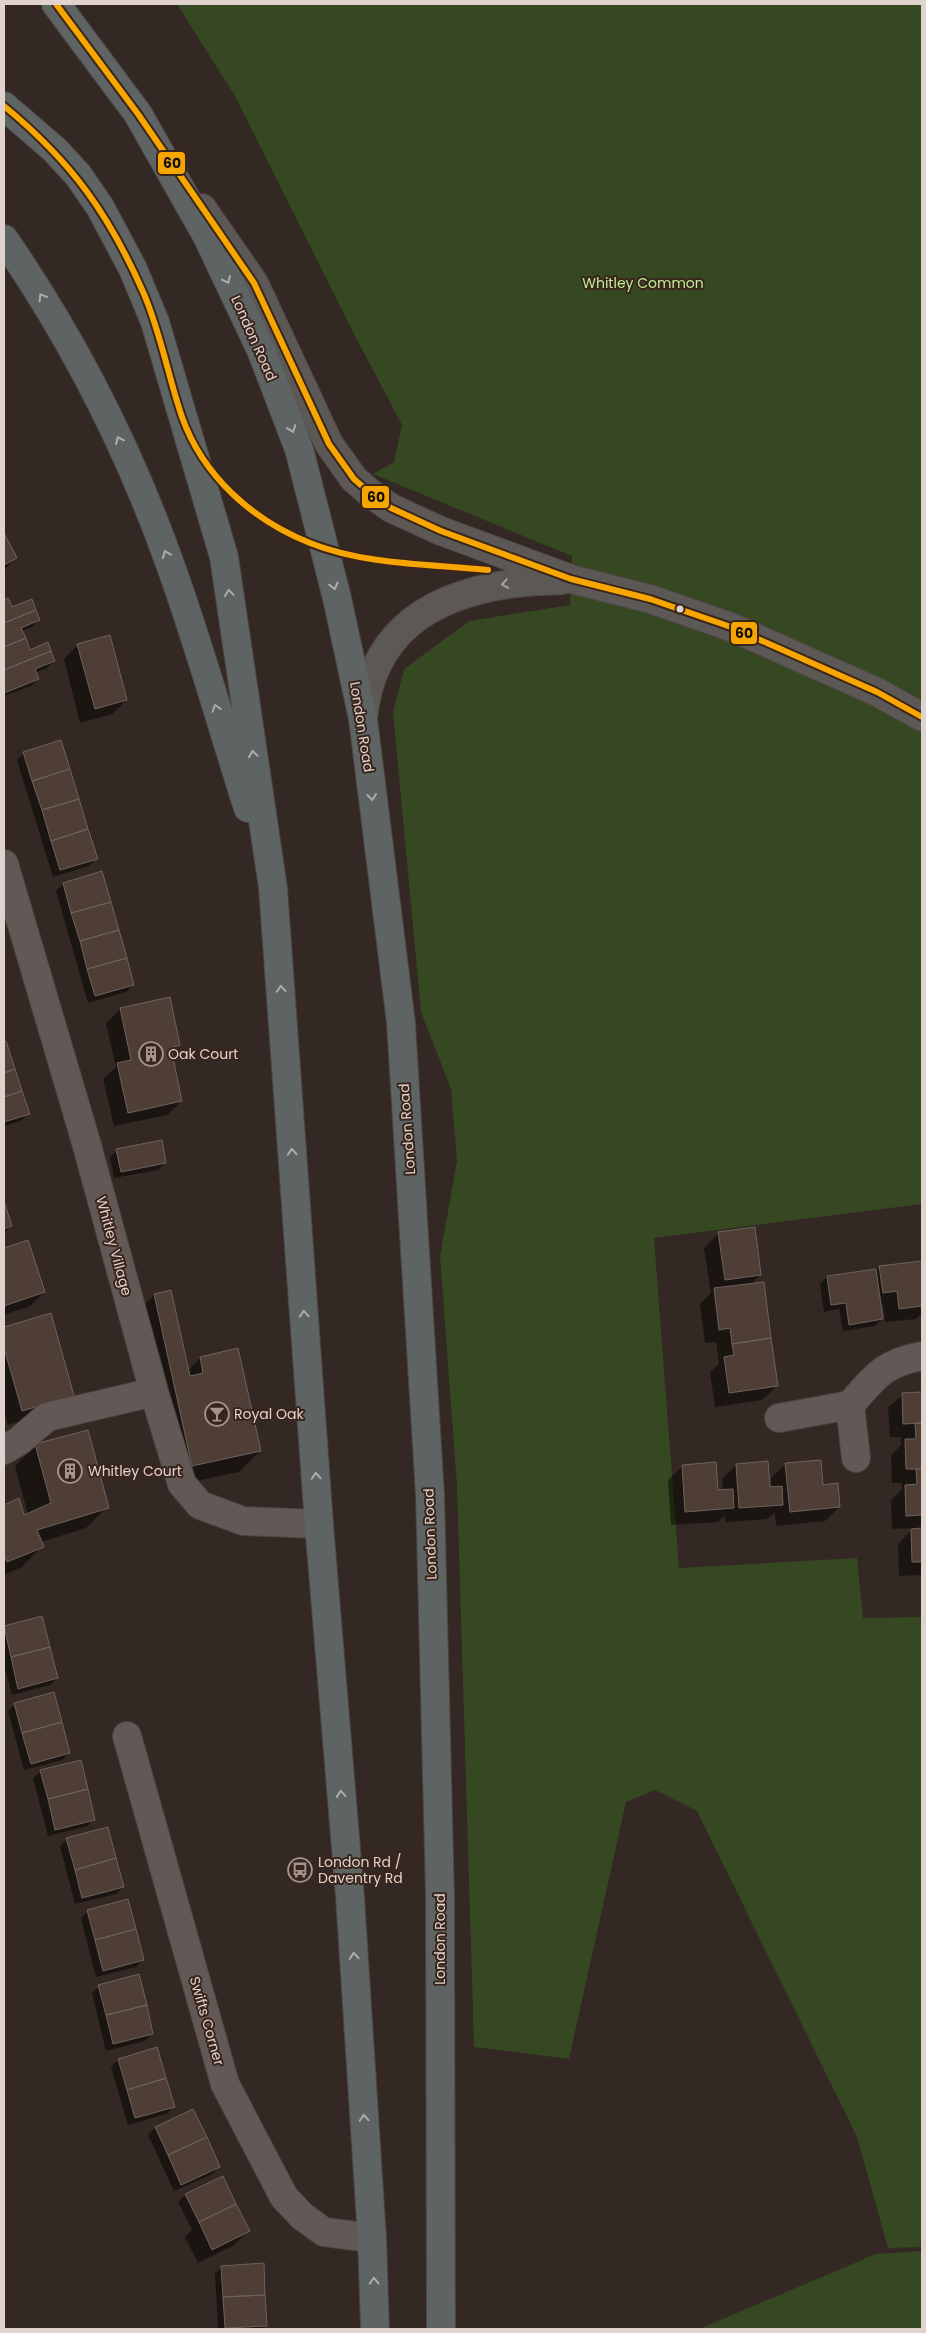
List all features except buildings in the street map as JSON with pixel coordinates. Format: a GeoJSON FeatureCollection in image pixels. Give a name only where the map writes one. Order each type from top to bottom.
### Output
{"type":"FeatureCollection","features":[{"type":"Feature","properties":{"kind":"highway","name":"London Road"},"geometry":{"type":"LineString","coordinates":[[56,4],[138,114],[207,236],[261,350],[299,449],[325,549],[363,719],[401,1023],[430,1495],[440,1896],[441,2329]]}},
{"type":"Feature","properties":{"kind":"highway"},"geometry":{"type":"LineString","coordinates":[[4,106],[55,150],[84,183],[116,236],[133,269],[154,322],[224,557],[273,888],[319,1524],[350,1897],[376,2329]]}},
{"type":"Feature","properties":{"kind":"highway"},"geometry":{"type":"LineString","coordinates":[[4,238],[50,312],[92,386],[139,485],[170,564],[273,888]]}},
{"type":"Feature","properties":{"kind":"street"},"geometry":{"type":"LineString","coordinates":[[138,114],[254,283],[329,444],[354,479],[391,508],[428,525],[571,579],[650,599],[731,627],[877,692],[922,717]]}},
{"type":"Feature","properties":{"kind":"street"},"geometry":{"type":"LineString","coordinates":[[363,719],[366,691],[376,663],[395,637],[417,618],[442,603],[480,589],[510,583],[571,579]]}},
{"type":"Feature","properties":{"kind":"street","name":"Whitley Village"},"geometry":{"type":"LineString","coordinates":[[4,864],[86,1142],[154,1392],[182,1484],[200,1506],[243,1521],[319,1524]]}},
{"type":"Feature","properties":{"kind":"street"},"geometry":{"type":"LineString","coordinates":[[779,1418],[850,1405],[880,1372],[889,1365],[922,1356]]}},
{"type":"Feature","properties":{"kind":"street"},"geometry":{"type":"LineString","coordinates":[[4,1450],[19,1441],[47,1417],[154,1392]]}},
{"type":"Feature","properties":{"kind":"street"},"geometry":{"type":"LineString","coordinates":[[850,1405],[856,1458]]}},
{"type":"Feature","properties":{"kind":"street","name":"Swifts Corner"},"geometry":{"type":"LineString","coordinates":[[127,1736],[225,2084],[284,2197],[302,2216],[324,2232],[372,2238]]}},
{"type":"Feature","properties":{"kind":"green space","name":"Whitley Common"},"geometry":{"type":"Polygon","coordinates":[[[177,4],[922,4],[922,1204],[654,1238],[679,1568],[857,1558],[863,1618],[922,1617],[922,2247],[888,2248],[857,2137],[697,1811],[655,1790],[626,1802],[569,2059],[474,2047],[457,1486],[440,1256],[457,1161],[451,1089],[421,1012],[393,712],[404,669],[469,621],[570,605],[572,556],[373,474],[394,462],[402,425],[354,334],[235,96],[177,4]]]}},
{"type":"Feature","properties":{"kind":"green space"},"geometry":{"type":"Polygon","coordinates":[[[922,2251],[922,2329],[699,2329],[876,2254],[922,2251]]]}},
{"type":"Feature","properties":{"kind":"transit line","name":"60"},"geometry":{"type":"LineString","coordinates":[[56,4],[138,114],[254,283],[329,444],[354,479],[370,493],[391,508],[441,531],[571,579],[650,599],[731,627],[877,692],[922,717]]}},
{"type":"Feature","properties":{"kind":"transit line","name":"60"},"geometry":{"type":"LineString","coordinates":[[4,106],[50,148],[69,169],[102,214],[117,239],[131,265],[150,309],[177,402],[191,438],[216,477],[232,494],[268,522],[310,543],[331,550],[375,560],[488,570]]}},
{"type":"Feature","properties":{"kind":"place","name":"Oak Court"},"geometry":{"type":"Point","coordinates":[151,1054]}},
{"type":"Feature","properties":{"kind":"place","name":"Royal Oak"},"geometry":{"type":"Point","coordinates":[217,1414]}},
{"type":"Feature","properties":{"kind":"place","name":"Whitley Court"},"geometry":{"type":"Point","coordinates":[70,1471]}},
{"type":"Feature","properties":{"kind":"place","name":"London Rd / Daventry Rd"},"geometry":{"type":"Point","coordinates":[300,1870]}}]}
